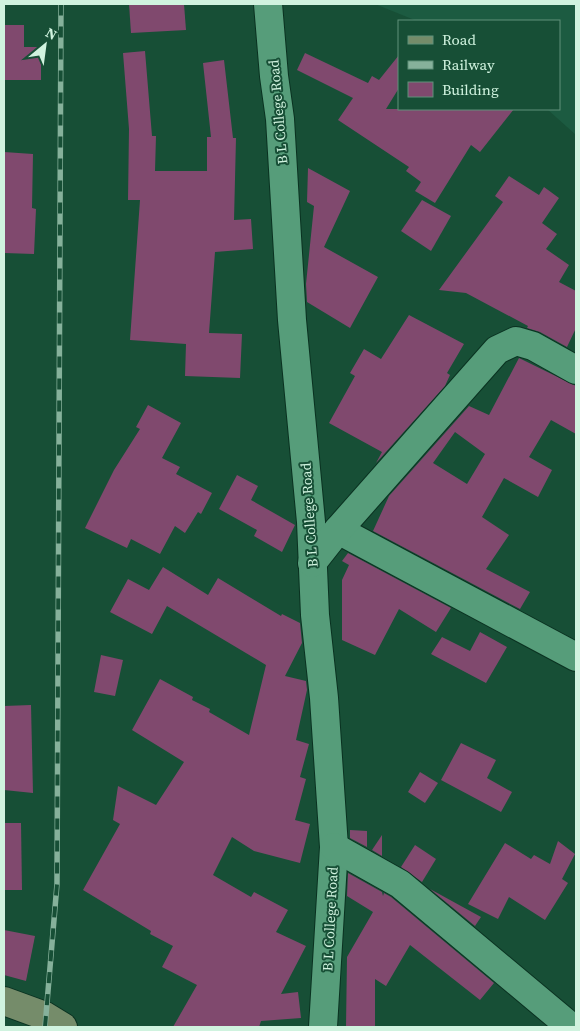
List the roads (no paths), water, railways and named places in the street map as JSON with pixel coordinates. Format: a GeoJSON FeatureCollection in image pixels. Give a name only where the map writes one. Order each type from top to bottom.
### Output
{"type":"FeatureCollection","features":[{"type":"Feature","properties":{"kind":"main road"},"geometry":{"type":"LineString","coordinates":[[4,1001],[45,1016],[63,1027]]}},
{"type":"Feature","properties":{"kind":"street","name":"B L College Road"},"geometry":{"type":"LineString","coordinates":[[268,4],[274,76],[280,119],[292,320],[310,522],[334,847],[323,1027]]}},
{"type":"Feature","properties":{"kind":"street"},"geometry":{"type":"LineString","coordinates":[[312,563],[338,530],[497,350],[516,341],[533,346],[576,370]]}},
{"type":"Feature","properties":{"kind":"street"},"geometry":{"type":"LineString","coordinates":[[338,530],[576,657]]}},
{"type":"Feature","properties":{"kind":"street"},"geometry":{"type":"LineString","coordinates":[[334,847],[400,884],[571,1027]]}},
{"type":"Feature","properties":{"kind":"railway"},"geometry":{"type":"LineString","coordinates":[[45,1027],[57,884],[61,4]]}}]}
